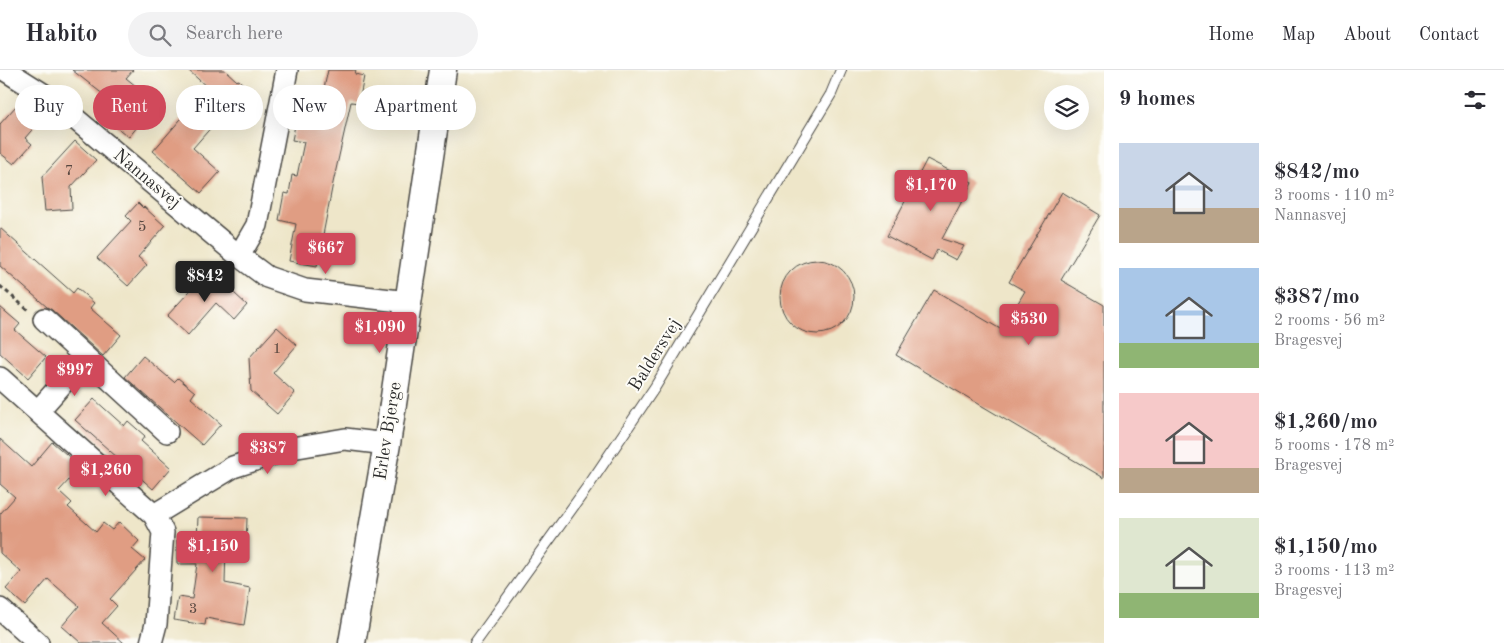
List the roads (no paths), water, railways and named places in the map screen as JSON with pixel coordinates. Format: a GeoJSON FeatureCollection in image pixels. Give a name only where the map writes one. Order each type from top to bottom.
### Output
{"type":"FeatureCollection","features":[{"type":"Feature","properties":{"kind":"street","name":"Nannasvej"},"geometry":{"type":"LineString","coordinates":[[6,70],[54,101],[239,256],[267,277],[305,290],[408,302]]}},
{"type":"Feature","properties":{"kind":"street"},"geometry":{"type":"LineString","coordinates":[[239,256],[257,225],[287,70]]}},
{"type":"Feature","properties":{"kind":"street","name":"Erlev Bjerge"},"geometry":{"type":"LineString","coordinates":[[352,643],[387,444],[443,70]]}},
{"type":"Feature","properties":{"kind":"street"},"geometry":{"type":"LineString","coordinates":[[44,319],[168,432]]}},
{"type":"Feature","properties":{"kind":"street"},"geometry":{"type":"LineString","coordinates":[[38,411],[85,358]]}},
{"type":"Feature","properties":{"kind":"street"},"geometry":{"type":"LineString","coordinates":[[0,378],[154,515],[163,532],[156,624],[150,643]]}},
{"type":"Feature","properties":{"kind":"street"},"geometry":{"type":"LineString","coordinates":[[154,515],[234,467],[292,448],[345,439],[387,444]]}},
{"type":"Feature","properties":{"kind":"street"},"geometry":{"type":"LineString","coordinates":[[0,609],[38,643]]}},
{"type":"Feature","properties":{"kind":"lane","name":"Baldersvej"},"geometry":{"type":"LineString","coordinates":[[474,643],[591,482],[655,387],[831,94],[841,70]]}}]}
